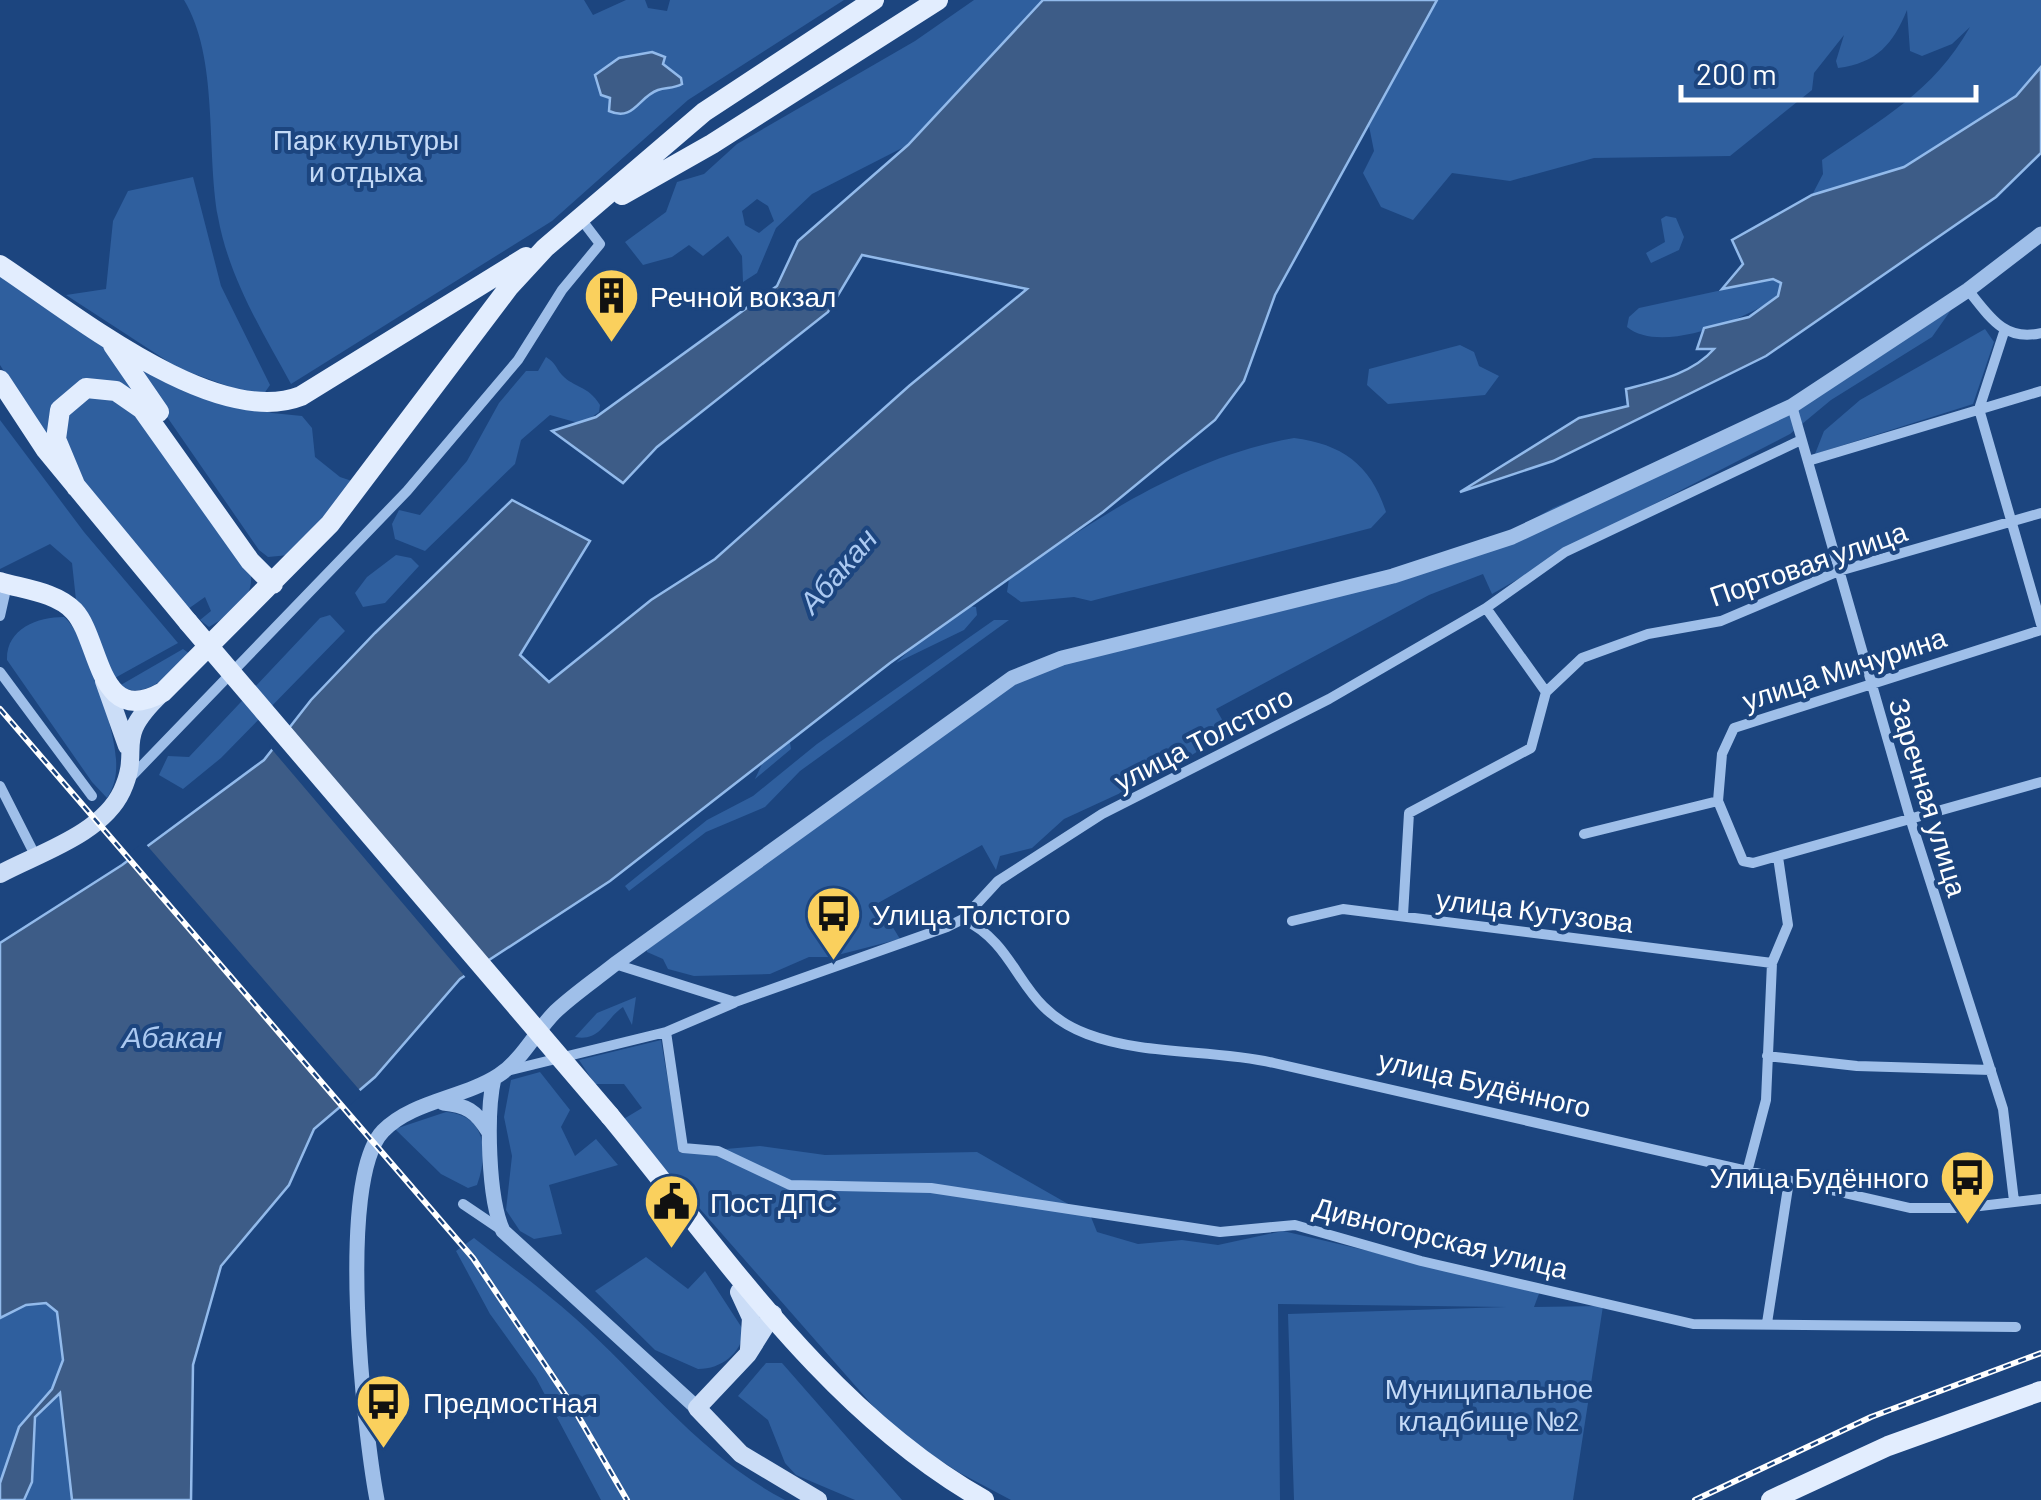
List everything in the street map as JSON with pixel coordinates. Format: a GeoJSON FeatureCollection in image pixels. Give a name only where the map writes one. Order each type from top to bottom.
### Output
{"type":"FeatureCollection","features":[{"type":"Feature","properties":{"kind":"main road"},"geometry":{"type":"LineString","coordinates":[[0,265],[92,326],[192,382],[250,401],[284,402],[360,360],[557,237],[704,112],[874,0]]}},
{"type":"Feature","properties":{"kind":"main road"},"geometry":{"type":"LineString","coordinates":[[581,218],[712,144],[938,0]]}},
{"type":"Feature","properties":{"kind":"main road"},"geometry":{"type":"LineString","coordinates":[[0,874],[91,824],[115,802],[124,783],[127,746],[136,719],[273,584],[346,505],[520,274],[557,237]]}},
{"type":"Feature","properties":{"kind":"main road"},"geometry":{"type":"LineString","coordinates":[[92,326],[116,350],[273,584]]}},
{"type":"Feature","properties":{"kind":"main road"},"geometry":{"type":"LineString","coordinates":[[0,380],[76,488],[184,627]]}},
{"type":"Feature","properties":{"kind":"main road"},"geometry":{"type":"LineString","coordinates":[[76,488],[56,439],[60,410],[86,388],[122,394],[149,417],[250,561],[273,584]]}},
{"type":"Feature","properties":{"kind":"main road"},"geometry":{"type":"LineString","coordinates":[[0,402],[36,456],[863,1427],[891,1451],[965,1500]]}},
{"type":"Feature","properties":{"kind":"main road"},"geometry":{"type":"LineString","coordinates":[[4,583],[59,600],[74,612],[127,746]]}},
{"type":"Feature","properties":{"kind":"main road"},"geometry":{"type":"LineString","coordinates":[[103,678],[114,692],[134,700],[163,692]]}},
{"type":"Feature","properties":{"kind":"main road"},"geometry":{"type":"LineString","coordinates":[[605,1120],[739,1292],[870,1419],[940,1473],[984,1500]]}},
{"type":"Feature","properties":{"kind":"main road"},"geometry":{"type":"LineString","coordinates":[[739,1292],[751,1318],[748,1354]]}},
{"type":"Feature","properties":{"kind":"main road"},"geometry":{"type":"LineString","coordinates":[[770,1320],[748,1354],[696,1408],[742,1454],[818,1500]]}},
{"type":"Feature","properties":{"kind":"main road"},"geometry":{"type":"LineString","coordinates":[[1770,1500],[1888,1446],[2041,1391]]}},
{"type":"Feature","properties":{"kind":"street"},"geometry":{"type":"LineString","coordinates":[[124,783],[382,518],[518,360],[562,290],[600,244],[581,218]]}},
{"type":"Feature","properties":{"kind":"street"},"geometry":{"type":"LineString","coordinates":[[377,1500],[359,1351],[363,1176],[381,1133],[407,1115],[499,1075],[556,1012],[615,964],[1012,678],[1062,658],[1462,556],[1792,406],[1968,290],[2041,234]]}},
{"type":"Feature","properties":{"kind":"street"},"geometry":{"type":"LineString","coordinates":[[1968,290],[2004,332],[2020,336],[2041,333]]}},
{"type":"Feature","properties":{"kind":"street"},"geometry":{"type":"LineString","coordinates":[[2004,332],[1979,409],[2041,627]]}},
{"type":"Feature","properties":{"kind":"street"},"geometry":{"type":"LineString","coordinates":[[1808,461],[2041,391]]}},
{"type":"Feature","properties":{"kind":"street","name":"Заречная улица"},"geometry":{"type":"LineString","coordinates":[[1792,406],[1911,821],[2004,1109],[2014,1201]]}},
{"type":"Feature","properties":{"kind":"street","name":"улица Толстого"},"geometry":{"type":"LineString","coordinates":[[499,1075],[666,1032],[735,1002],[963,920],[998,881],[1102,814],[1329,699],[1486,608],[1565,552],[1801,440]]}},
{"type":"Feature","properties":{"kind":"street","name":"Портовая улица"},"geometry":{"type":"LineString","coordinates":[[1546,692],[1582,658],[1613,644],[1721,621],[1839,570],[2041,514]]}},
{"type":"Feature","properties":{"kind":"street"},"geometry":{"type":"LineString","coordinates":[[0,612],[4,583]]}},
{"type":"Feature","properties":{"kind":"street"},"geometry":{"type":"LineString","coordinates":[[1403,915],[1409,813],[1531,748],[1546,692],[1486,608]]}},
{"type":"Feature","properties":{"kind":"street","name":"улица Мичурина"},"geometry":{"type":"LineString","coordinates":[[1718,801],[1722,754],[1734,728],[2041,627]]}},
{"type":"Feature","properties":{"kind":"street"},"geometry":{"type":"LineString","coordinates":[[2,674],[92,796]]}},
{"type":"Feature","properties":{"kind":"street"},"geometry":{"type":"LineString","coordinates":[[1584,834],[1718,801],[1743,861],[1778,857],[2041,782]]}},
{"type":"Feature","properties":{"kind":"street"},"geometry":{"type":"LineString","coordinates":[[0,786],[34,856]]}},
{"type":"Feature","properties":{"kind":"street"},"geometry":{"type":"LineString","coordinates":[[1747,1172],[1766,1100],[1772,963],[1789,912],[1778,857]]}},
{"type":"Feature","properties":{"kind":"street","name":"улица Кутузова"},"geometry":{"type":"LineString","coordinates":[[1292,922],[1343,909],[1772,963]]}},
{"type":"Feature","properties":{"kind":"street","name":"улица Будённого"},"geometry":{"type":"LineString","coordinates":[[963,920],[995,939],[1036,1002],[1054,1018],[1086,1034],[1117,1043],[1240,1055],[1910,1208],[1964,1208],[2041,1198]]}},
{"type":"Feature","properties":{"kind":"street"},"geometry":{"type":"LineString","coordinates":[[615,964],[735,1002]]}},
{"type":"Feature","properties":{"kind":"street","name":"Дивногорская улица"},"geometry":{"type":"LineString","coordinates":[[666,1032],[683,1148],[718,1151],[790,1185],[932,1188],[1220,1232],[1295,1225],[1421,1261],[1693,1324],[2016,1326]]}},
{"type":"Feature","properties":{"kind":"street"},"geometry":{"type":"LineString","coordinates":[[1767,1056],[1858,1066],[1991,1070]]}},
{"type":"Feature","properties":{"kind":"street"},"geometry":{"type":"LineString","coordinates":[[499,1075],[487,1109],[491,1196],[503,1231]]}},
{"type":"Feature","properties":{"kind":"street"},"geometry":{"type":"LineString","coordinates":[[442,1103],[461,1104],[477,1114],[490,1134]]}},
{"type":"Feature","properties":{"kind":"street"},"geometry":{"type":"LineString","coordinates":[[1767,1323],[1789,1181]]}},
{"type":"Feature","properties":{"kind":"street"},"geometry":{"type":"LineString","coordinates":[[463,1204],[503,1231],[696,1408]]}},
{"type":"Feature","properties":{"kind":"green space","name":"Парк культуры и отдыха"},"geometry":{"type":"Polygon","coordinates":[[[184,0],[584,0],[593,15],[626,0],[645,0],[648,8],[667,11],[670,0],[844,0],[688,100],[552,221],[291,384],[248,304],[223,240],[215,191],[207,76],[195,23],[184,0]]]}},
{"type":"Feature","properties":{"kind":"green space"},"geometry":{"type":"Polygon","coordinates":[[[974,0],[1043,0],[908,145],[812,194],[776,228],[757,273],[743,282],[742,256],[728,236],[703,256],[689,245],[672,257],[643,265],[625,242],[666,212],[677,182],[704,174],[737,144],[915,41],[974,0]],[[757,199],[742,211],[745,225],[759,233],[774,221],[768,206],[757,199]]]}},
{"type":"Feature","properties":{"kind":"green space"},"geometry":{"type":"Polygon","coordinates":[[[1437,0],[2041,0],[2041,67],[2016,96],[1904,167],[1812,195],[1823,174],[1822,160],[1923,87],[1970,27],[1952,44],[1922,56],[1910,51],[1907,10],[1882,50],[1863,62],[1838,68],[1836,61],[1844,35],[1814,73],[1812,90],[1730,156],[1594,158],[1510,181],[1452,173],[1413,220],[1381,207],[1363,173],[1374,151],[1369,126],[1437,0]]]}},
{"type":"Feature","properties":{"kind":"green space"},"geometry":{"type":"Polygon","coordinates":[[[193,177],[221,286],[270,385],[261,398],[178,368],[66,295],[106,289],[113,221],[128,191],[193,177]]]}},
{"type":"Feature","properties":{"kind":"green space"},"geometry":{"type":"Polygon","coordinates":[[[1676,218],[1684,237],[1679,250],[1651,263],[1646,253],[1665,242],[1661,219],[1676,218]]]}},
{"type":"Feature","properties":{"kind":"green space"},"geometry":{"type":"Polygon","coordinates":[[[0,271],[103,342],[152,407],[108,383],[50,426],[45,436],[0,365],[0,271]]]}},
{"type":"Feature","properties":{"kind":"green space"},"geometry":{"type":"Polygon","coordinates":[[[1773,279],[1781,283],[1778,296],[1704,331],[1661,337],[1642,335],[1627,327],[1629,317],[1639,308],[1773,279]]]}},
{"type":"Feature","properties":{"kind":"green space"},"geometry":{"type":"Polygon","coordinates":[[[1951,310],[1932,337],[1831,400],[1790,434],[1600,532],[1492,594],[1483,574],[1429,595],[1216,709],[1232,737],[1221,736],[1166,772],[1064,819],[1032,848],[1000,856],[996,870],[982,845],[878,903],[900,939],[830,957],[809,957],[770,974],[694,976],[668,969],[663,959],[647,952],[647,932],[1037,662],[1322,593],[1492,542],[1553,508],[1724,436],[1951,310]]]}},
{"type":"Feature","properties":{"kind":"green space"},"geometry":{"type":"Polygon","coordinates":[[[1985,329],[1994,342],[1973,404],[1815,454],[1824,431],[1860,400],[1985,329]]]}},
{"type":"Feature","properties":{"kind":"green space"},"geometry":{"type":"Polygon","coordinates":[[[1460,345],[1474,352],[1479,366],[1499,376],[1485,395],[1388,404],[1367,385],[1369,369],[1460,345]]]}},
{"type":"Feature","properties":{"kind":"green space"},"geometry":{"type":"Polygon","coordinates":[[[546,357],[562,375],[595,399],[600,405],[599,412],[582,424],[550,415],[521,440],[515,464],[425,551],[395,539],[392,524],[399,510],[420,515],[467,461],[499,403],[526,371],[538,371],[546,357]]]}},
{"type":"Feature","properties":{"kind":"green space"},"geometry":{"type":"Polygon","coordinates":[[[135,363],[272,413],[302,416],[312,428],[315,457],[340,477],[355,482],[289,555],[268,557],[259,550],[154,398],[135,363]]]}},
{"type":"Feature","properties":{"kind":"green space"},"geometry":{"type":"Polygon","coordinates":[[[82,395],[127,403],[251,576],[244,600],[209,627],[200,620],[211,611],[205,597],[188,609],[80,479],[61,423],[82,395]]]}},
{"type":"Feature","properties":{"kind":"green space"},"geometry":{"type":"Polygon","coordinates":[[[0,420],[84,532],[178,643],[113,679],[76,600],[72,563],[50,544],[0,569],[0,420]]]}},
{"type":"Feature","properties":{"kind":"green space"},"geometry":{"type":"Polygon","coordinates":[[[1294,438],[1327,445],[1363,470],[1386,512],[1371,528],[1091,601],[1074,597],[1021,602],[1007,592],[1009,579],[1144,493],[1217,459],[1294,438]]]}},
{"type":"Feature","properties":{"kind":"green space"},"geometry":{"type":"Polygon","coordinates":[[[396,555],[411,558],[419,566],[385,603],[363,607],[355,593],[367,577],[396,555]]]}},
{"type":"Feature","properties":{"kind":"green space"},"geometry":{"type":"Polygon","coordinates":[[[968,606],[976,607],[977,615],[964,630],[896,663],[943,619],[968,606]]]}},
{"type":"Feature","properties":{"kind":"green space"},"geometry":{"type":"Polygon","coordinates":[[[330,615],[345,631],[221,758],[183,789],[159,775],[168,756],[189,757],[320,618],[330,615]]]}},
{"type":"Feature","properties":{"kind":"green space"},"geometry":{"type":"Polygon","coordinates":[[[64,617],[89,661],[110,727],[116,769],[107,798],[7,660],[17,633],[34,622],[64,617]]]}},
{"type":"Feature","properties":{"kind":"green space"},"geometry":{"type":"Polygon","coordinates":[[[994,620],[1009,620],[800,771],[765,807],[706,832],[629,891],[625,886],[707,820],[753,796],[817,744],[994,620]]]}},
{"type":"Feature","properties":{"kind":"green space"},"geometry":{"type":"Polygon","coordinates":[[[183,649],[190,654],[158,683],[140,690],[119,686],[183,649]]]}},
{"type":"Feature","properties":{"kind":"green space"},"geometry":{"type":"Polygon","coordinates":[[[789,736],[791,749],[755,779],[769,749],[789,736]]]}},
{"type":"Feature","properties":{"kind":"green space"},"geometry":{"type":"Polygon","coordinates":[[[636,997],[632,1025],[623,1007],[597,1033],[575,1037],[597,1013],[636,997]]]}},
{"type":"Feature","properties":{"kind":"green space","name":"Муниципальное кладбище №2"},"geometry":{"type":"Polygon","coordinates":[[[661,1040],[680,1153],[760,1146],[825,1155],[977,1152],[1091,1217],[1097,1232],[1138,1244],[1182,1240],[1218,1245],[1283,1231],[1540,1291],[1534,1307],[1603,1306],[1573,1500],[1294,1500],[1288,1314],[1506,1307],[1278,1304],[1280,1500],[1011,1500],[895,1431],[622,1120],[642,1108],[624,1084],[595,1084],[579,1060],[661,1040]]]}},
{"type":"Feature","properties":{"kind":"green space"},"geometry":{"type":"Polygon","coordinates":[[[540,1072],[570,1110],[561,1127],[575,1156],[596,1139],[618,1165],[549,1185],[562,1234],[534,1239],[520,1231],[506,1210],[512,1156],[504,1117],[511,1080],[540,1072]]]}},
{"type":"Feature","properties":{"kind":"green space"},"geometry":{"type":"Polygon","coordinates":[[[446,1112],[469,1120],[481,1137],[483,1160],[477,1185],[468,1188],[441,1174],[395,1129],[446,1112]]]}},
{"type":"Feature","properties":{"kind":"green space"},"geometry":{"type":"Polygon","coordinates":[[[474,1238],[576,1319],[675,1417],[727,1462],[785,1500],[601,1500],[536,1378],[490,1314],[456,1251],[474,1238]]]}},
{"type":"Feature","properties":{"kind":"green space"},"geometry":{"type":"Polygon","coordinates":[[[646,1257],[688,1289],[705,1271],[744,1331],[729,1358],[698,1369],[655,1350],[595,1291],[646,1257]]]}},
{"type":"Feature","properties":{"kind":"green space"},"geometry":{"type":"Polygon","coordinates":[[[46,1303],[57,1312],[63,1360],[52,1389],[19,1427],[0,1482],[0,1318],[26,1305],[46,1303]]]}},
{"type":"Feature","properties":{"kind":"green space"},"geometry":{"type":"Polygon","coordinates":[[[766,1363],[782,1363],[902,1500],[855,1500],[796,1475],[785,1463],[768,1420],[738,1396],[766,1363]]]}},
{"type":"Feature","properties":{"kind":"green space"},"geometry":{"type":"Polygon","coordinates":[[[60,1392],[72,1500],[24,1500],[32,1482],[35,1417],[60,1392]]]}},
{"type":"Feature","properties":{"kind":"water","name":"Абакан"},"geometry":{"type":"Polygon","coordinates":[[[1043,0],[1437,0],[1275,295],[1244,381],[1215,420],[1103,512],[890,663],[610,881],[460,979],[375,1077],[314,1129],[289,1185],[221,1266],[193,1365],[191,1500],[72,1500],[60,1393],[35,1417],[32,1482],[24,1500],[0,1500],[0,1483],[19,1427],[52,1389],[63,1360],[57,1312],[46,1303],[26,1305],[0,1318],[0,943],[122,865],[264,760],[311,700],[512,500],[590,541],[520,655],[549,682],[651,600],[715,559],[909,386],[1027,289],[862,255],[828,312],[657,447],[623,483],[552,431],[596,417],[777,286],[798,241],[908,145],[1043,0]]]}},
{"type":"Feature","properties":{"kind":"water"},"geometry":{"type":"Polygon","coordinates":[[[652,52],[665,57],[663,64],[681,78],[682,84],[651,93],[630,111],[609,111],[610,98],[601,95],[595,75],[619,58],[652,52]]]}},
{"type":"Feature","properties":{"kind":"water"},"geometry":{"type":"Polygon","coordinates":[[[2041,67],[2041,153],[1996,197],[1766,356],[1553,461],[1460,492],[1579,418],[1628,406],[1626,389],[1695,365],[1714,349],[1697,349],[1704,328],[1749,317],[1778,296],[1781,283],[1773,279],[1722,289],[1743,264],[1732,240],[1812,195],[1904,167],[2016,96],[2041,67]]]}},
{"type":"Feature","properties":{"kind":"pier"},"geometry":{"type":"Polygon","coordinates":[[[286,724],[492,964],[468,980],[269,746],[286,724]]]}},
{"type":"Feature","properties":{"kind":"pier"},"geometry":{"type":"Polygon","coordinates":[[[144,842],[363,1094],[344,1110],[124,857],[144,842]]]}},
{"type":"Feature","properties":{"kind":"railway"},"geometry":{"type":"LineString","coordinates":[[0,709],[473,1258],[570,1402],[627,1500]]}},
{"type":"Feature","properties":{"kind":"railway"},"geometry":{"type":"LineString","coordinates":[[1695,1500],[1871,1417],[2041,1353]]}},
{"type":"Feature","properties":{"kind":"place","name":"Речной вокзал"},"geometry":{"type":"Point","coordinates":[611,345]}},
{"type":"Feature","properties":{"kind":"place","name":"Улица Толстого"},"geometry":{"type":"Point","coordinates":[833,963]}},
{"type":"Feature","properties":{"kind":"place","name":"Улица Будённого"},"geometry":{"type":"Point","coordinates":[1968,1226]}},
{"type":"Feature","properties":{"kind":"place","name":"Пост ДПС"},"geometry":{"type":"Point","coordinates":[671,1251]}},
{"type":"Feature","properties":{"kind":"place","name":"Предмостная"},"geometry":{"type":"Point","coordinates":[384,1451]}}]}
